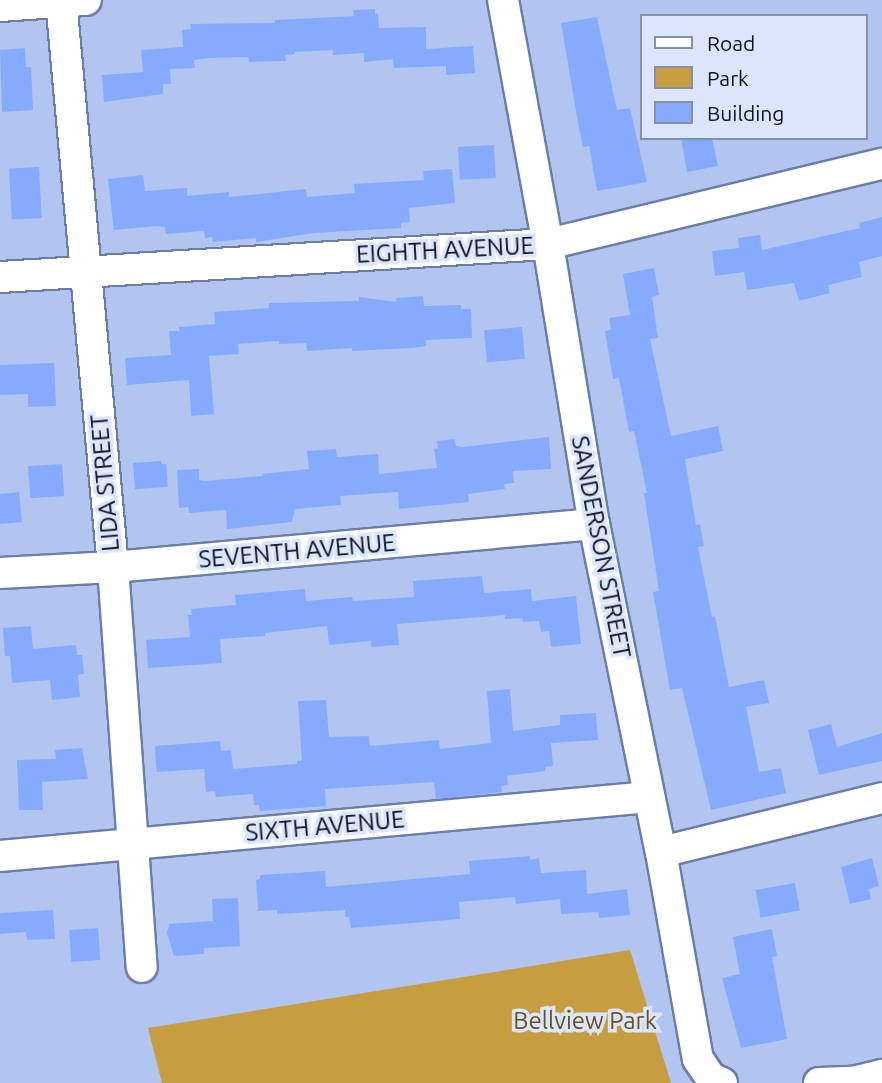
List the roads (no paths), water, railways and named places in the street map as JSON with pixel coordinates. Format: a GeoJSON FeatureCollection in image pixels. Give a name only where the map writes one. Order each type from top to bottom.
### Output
{"type":"FeatureCollection","features":[{"type":"Feature","properties":{"kind":"street","name":"SANDERSON STREET"},"geometry":{"type":"LineString","coordinates":[[503,0],[548,244],[594,524],[661,852],[698,1059],[711,1078],[722,1083]]}},
{"type":"Feature","properties":{"kind":"street"},"geometry":{"type":"LineString","coordinates":[[0,6],[69,1]]}},
{"type":"Feature","properties":{"kind":"street","name":"LIDA STREET"},"geometry":{"type":"LineString","coordinates":[[69,1],[85,271],[113,567],[142,967]]}},
{"type":"Feature","properties":{"kind":"street","name":"EIGHTH AVENUE"},"geometry":{"type":"LineString","coordinates":[[0,277],[548,244],[882,164]]}},
{"type":"Feature","properties":{"kind":"street","name":"SEVENTH AVENUE"},"geometry":{"type":"LineString","coordinates":[[0,573],[113,567],[594,524]]}},
{"type":"Feature","properties":{"kind":"street","name":"SIXTH AVENUE"},"geometry":{"type":"LineString","coordinates":[[0,856],[649,797]]}},
{"type":"Feature","properties":{"kind":"street"},"geometry":{"type":"LineString","coordinates":[[661,852],[882,797]]}},
{"type":"Feature","properties":{"kind":"street"},"geometry":{"type":"LineString","coordinates":[[819,1083],[853,1082],[882,1075]]}},
{"type":"Feature","properties":{"kind":"park label","name":"Bellview Park"},"geometry":{"type":"Point","coordinates":[585,1021]}}]}
